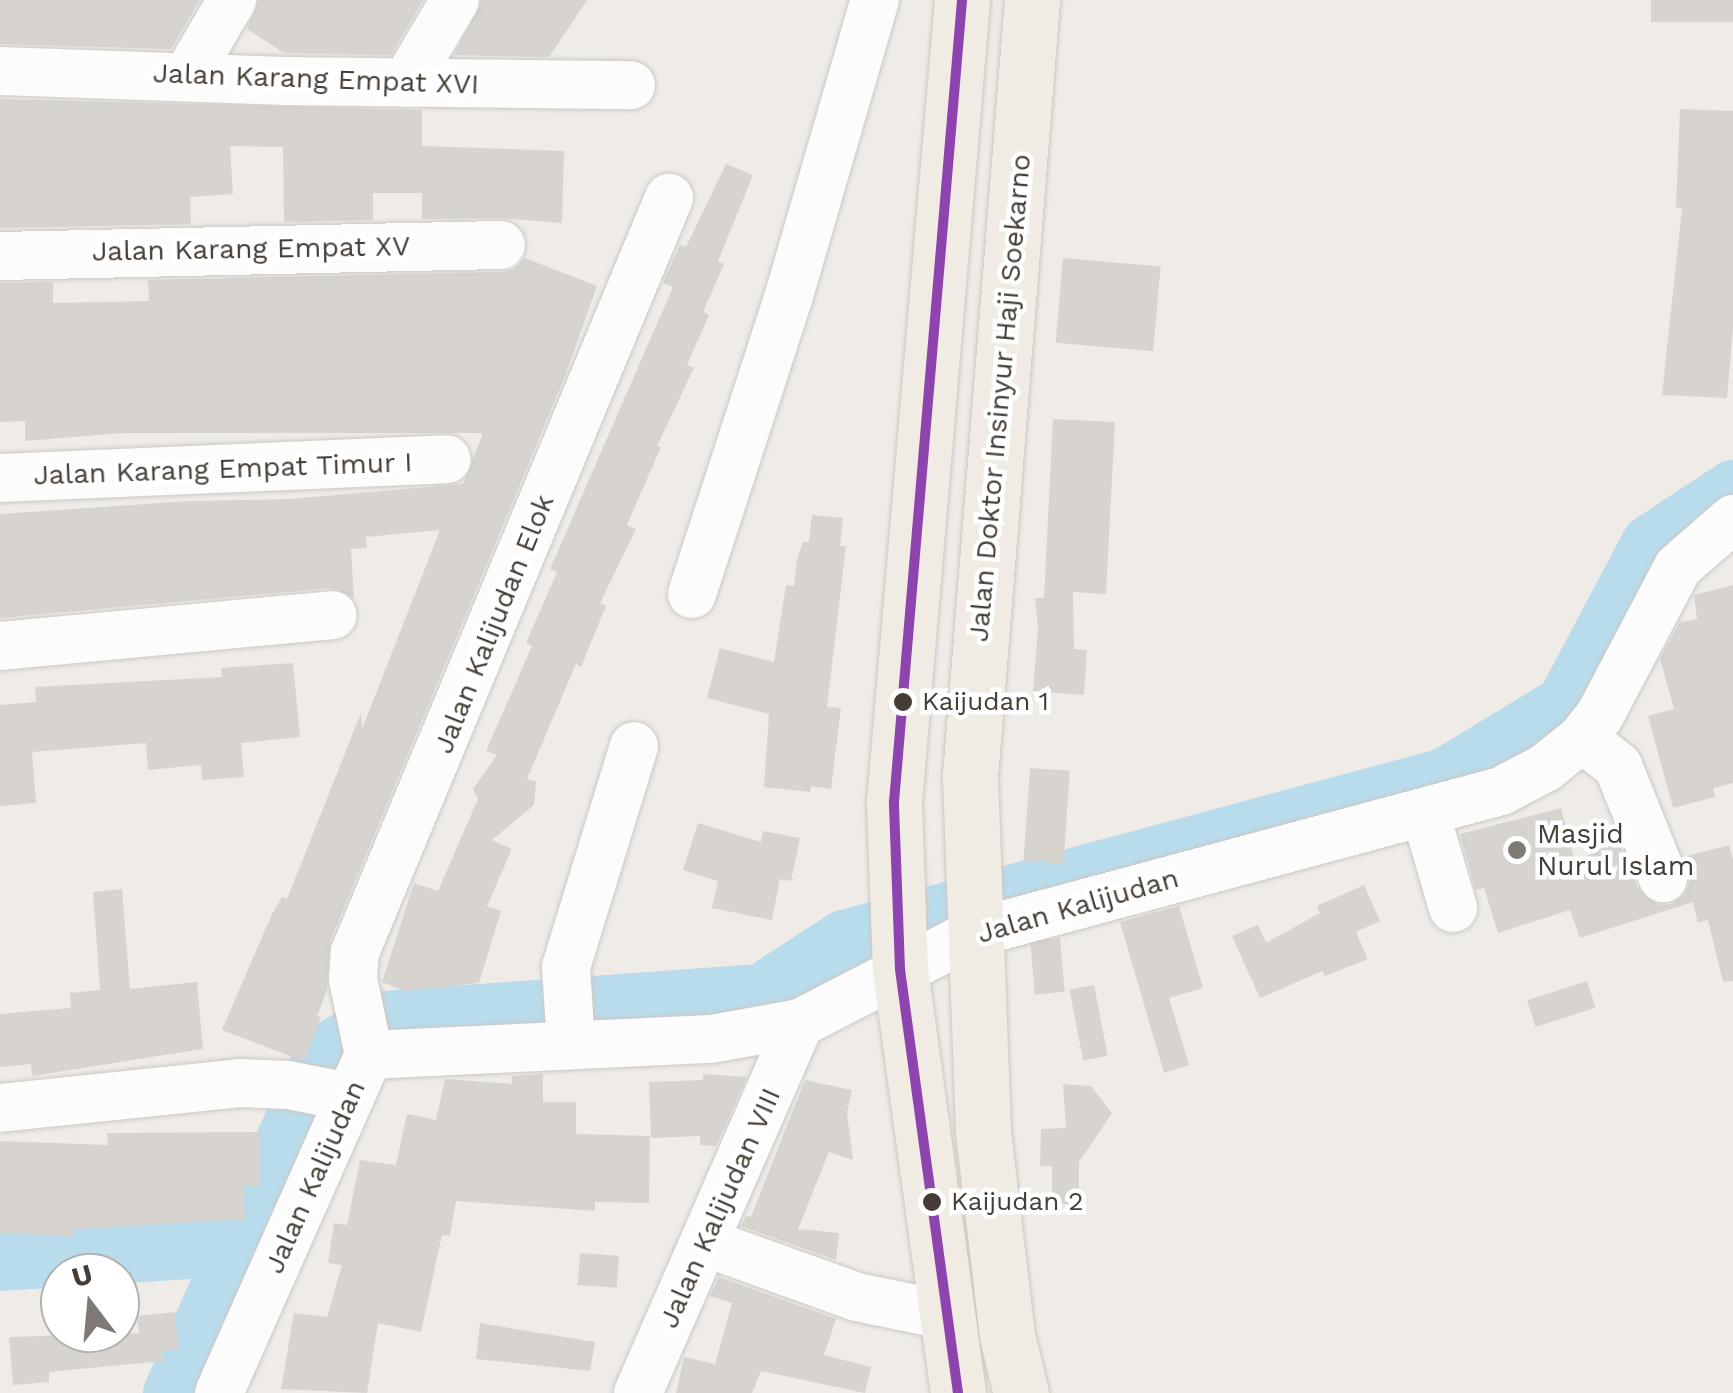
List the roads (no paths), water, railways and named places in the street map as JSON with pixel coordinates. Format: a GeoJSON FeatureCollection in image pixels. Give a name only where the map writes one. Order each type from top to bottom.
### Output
{"type":"FeatureCollection","features":[{"type":"Feature","properties":{"kind":"main road"},"geometry":{"type":"LineString","coordinates":[[958,1393],[944,1315],[899,958],[894,802],[962,0]]}},
{"type":"Feature","properties":{"kind":"main road","name":"Jalan Doktor Insinyur Haji Soekarno"},"geometry":{"type":"LineString","coordinates":[[1021,1393],[1007,1336],[983,1131],[970,776],[1032,0]]}},
{"type":"Feature","properties":{"kind":"street"},"geometry":{"type":"LineString","coordinates":[[188,75],[232,0]]}},
{"type":"Feature","properties":{"kind":"street"},"geometry":{"type":"LineString","coordinates":[[406,83],[455,0]]}},
{"type":"Feature","properties":{"kind":"street"},"geometry":{"type":"LineString","coordinates":[[692,594],[788,299],[875,0]]}},
{"type":"Feature","properties":{"kind":"street","name":"Jalan Karang Empat XVI"},"geometry":{"type":"LineString","coordinates":[[0,71],[406,83],[631,84]]}},
{"type":"Feature","properties":{"kind":"street","name":"Jalan Kalijudan Elok"},"geometry":{"type":"LineString","coordinates":[[342,1060],[355,952],[669,198]]}},
{"type":"Feature","properties":{"kind":"street","name":"Jalan Karang Empat XV"},"geometry":{"type":"LineString","coordinates":[[0,256],[501,244]]}},
{"type":"Feature","properties":{"kind":"street","name":"Jalan Karang Empat Timur I"},"geometry":{"type":"LineString","coordinates":[[0,478],[447,459]]}},
{"type":"Feature","properties":{"kind":"street","name":"Jalan Kalijudan"},"geometry":{"type":"LineString","coordinates":[[219,1393],[342,1060],[569,1024],[711,1038],[800,1023],[974,907],[1425,812],[1524,781],[1582,738],[1600,715],[1658,598],[1678,568],[1733,520]]}},
{"type":"Feature","properties":{"kind":"street"},"geometry":{"type":"LineString","coordinates":[[0,646],[333,615]]}},
{"type":"Feature","properties":{"kind":"street"},"geometry":{"type":"LineString","coordinates":[[1582,738],[1618,766],[1663,878]]}},
{"type":"Feature","properties":{"kind":"street"},"geometry":{"type":"LineString","coordinates":[[569,1024],[566,967],[634,746]]}},
{"type":"Feature","properties":{"kind":"street"},"geometry":{"type":"LineString","coordinates":[[1425,812],[1452,908]]}},
{"type":"Feature","properties":{"kind":"street","name":"Jalan Kalijudan VIII"},"geometry":{"type":"LineString","coordinates":[[638,1393],[707,1243],[800,1023]]}},
{"type":"Feature","properties":{"kind":"street"},"geometry":{"type":"LineString","coordinates":[[0,1108],[240,1083],[342,1060]]}},
{"type":"Feature","properties":{"kind":"street"},"geometry":{"type":"LineString","coordinates":[[707,1243],[857,1297],[944,1315]]}},
{"type":"Feature","properties":{"kind":"waterway"},"geometry":{"type":"LineString","coordinates":[[0,1262],[237,1247],[324,1053],[383,1020],[761,993],[844,939],[1445,777],[1565,704],[1650,544],[1733,489]]}},
{"type":"Feature","properties":{"kind":"waterway"},"geometry":{"type":"LineString","coordinates":[[172,1393],[237,1247]]}},
{"type":"Feature","properties":{"kind":"place","name":"Kaijudan 1"},"geometry":{"type":"Point","coordinates":[903,702]}},
{"type":"Feature","properties":{"kind":"place","name":"Masjid Nurul Islam"},"geometry":{"type":"Point","coordinates":[1517,850]}},
{"type":"Feature","properties":{"kind":"place","name":"Kaijudan 2"},"geometry":{"type":"Point","coordinates":[932,1202]}}]}
